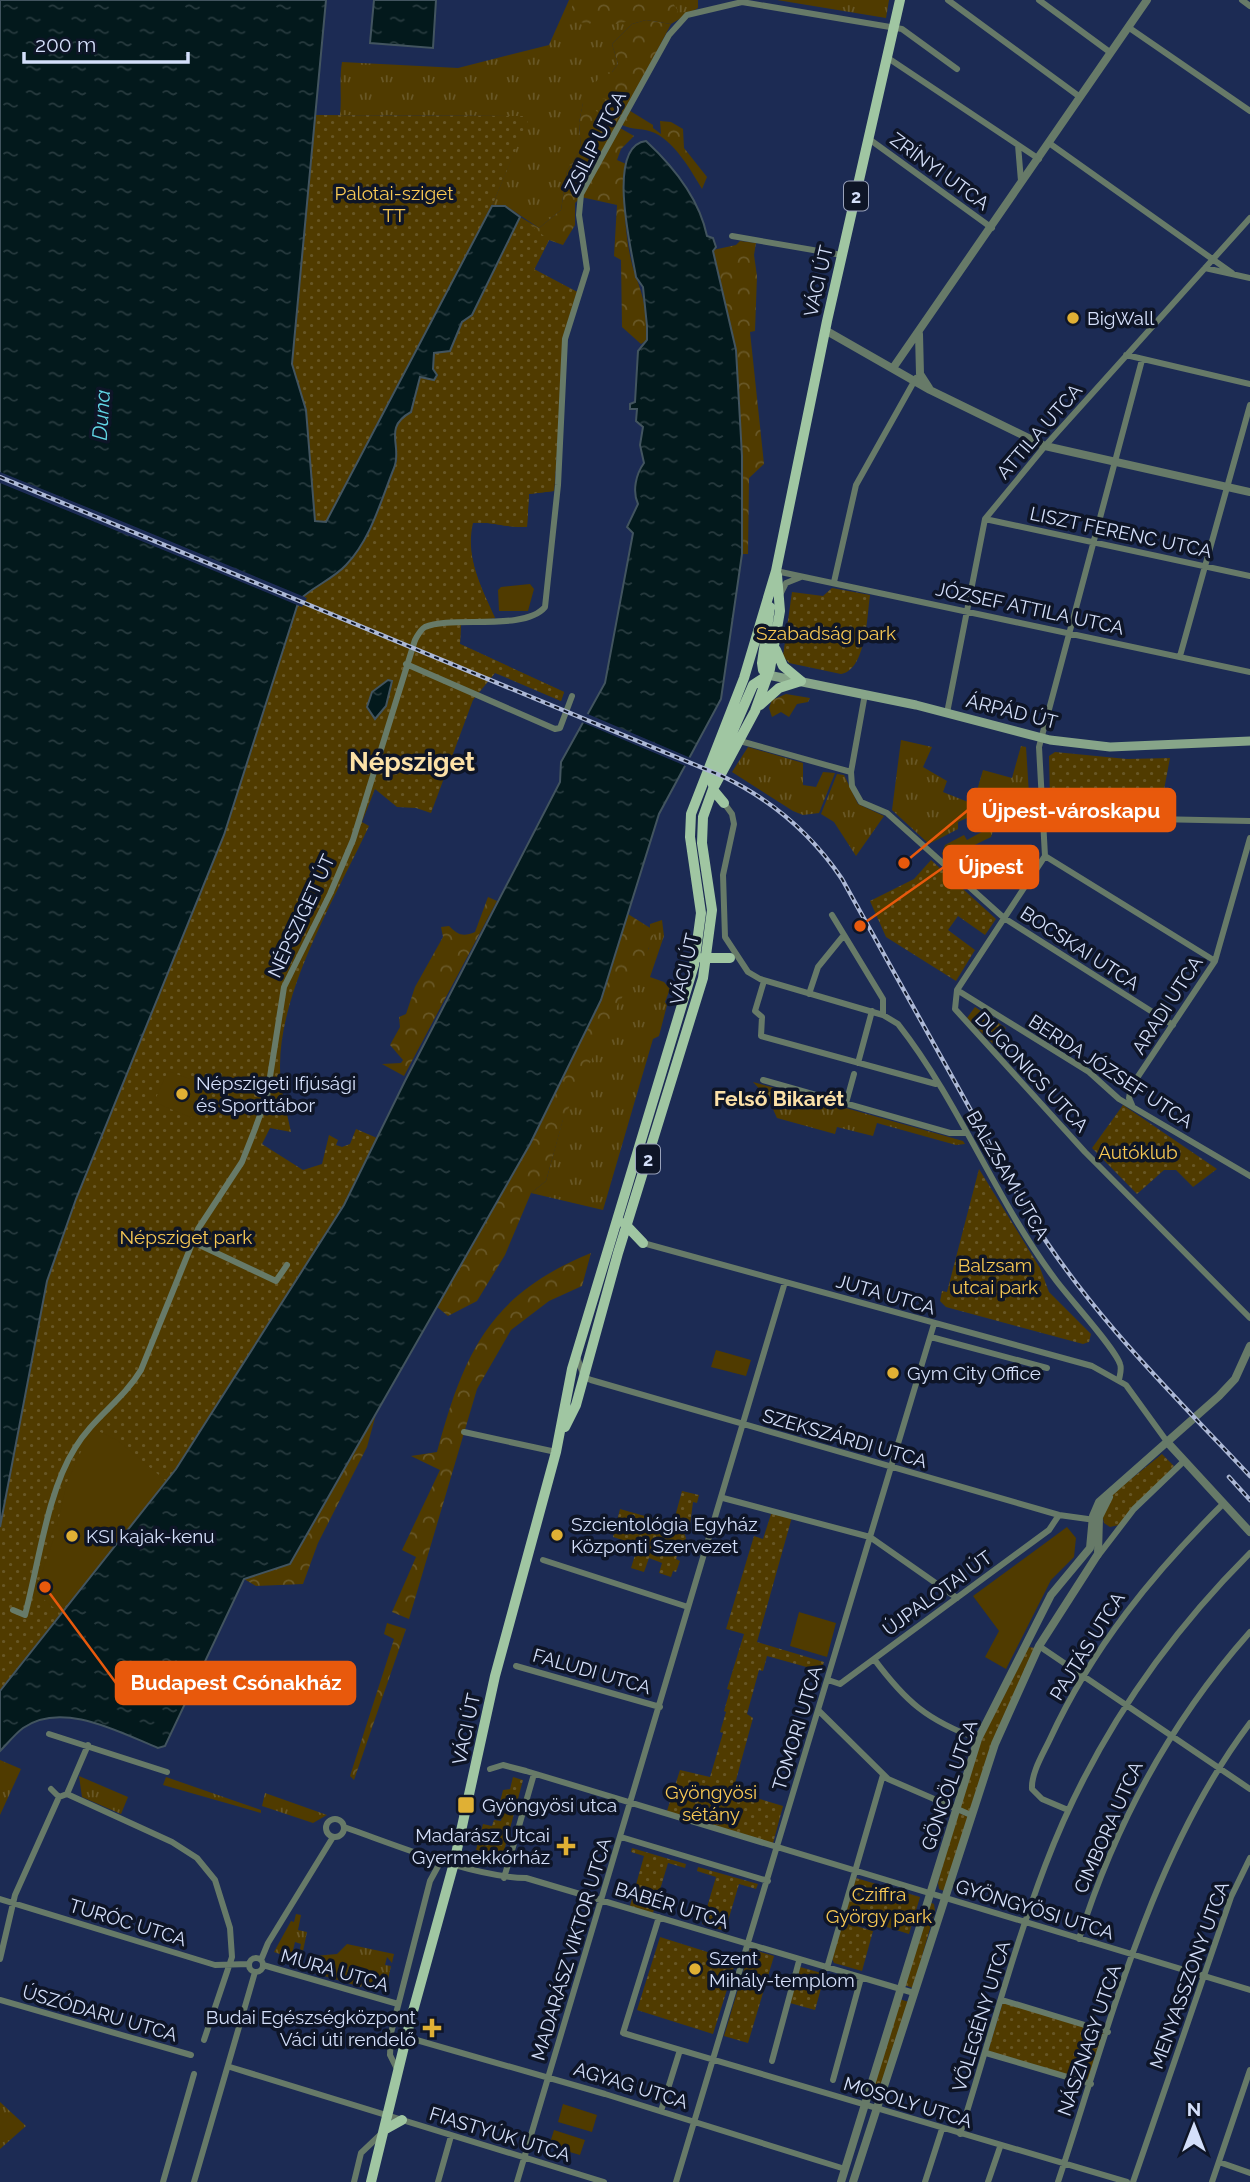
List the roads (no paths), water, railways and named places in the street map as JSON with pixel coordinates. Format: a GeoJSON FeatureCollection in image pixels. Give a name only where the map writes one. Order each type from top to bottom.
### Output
{"type":"FeatureCollection","features":[{"type":"Feature","properties":{"kind":"main road","name":"VÁCI ÚT"},"geometry":{"type":"LineString","coordinates":[[371,2182],[406,2037],[454,1863],[495,1676],[556,1452],[576,1356],[618,1209],[694,965],[701,913],[690,824],[744,678],[776,571],[825,330],[900,0]]}},
{"type":"Feature","properties":{"kind":"main road","name":"VÁCI ÚT"},"geometry":{"type":"LineString","coordinates":[[560,1435],[576,1405],[618,1253],[703,978],[712,911],[701,829],[705,808],[713,789],[755,711],[768,675],[775,647],[780,596],[776,571]]}},
{"type":"Feature","properties":{"kind":"main road"},"geometry":{"type":"LineString","coordinates":[[705,808],[725,804],[711,782],[724,746],[753,685],[768,675],[763,670],[762,663],[771,586]]}},
{"type":"Feature","properties":{"kind":"main road"},"geometry":{"type":"LineString","coordinates":[[775,647],[783,666],[801,681]]}},
{"type":"Feature","properties":{"kind":"main road","name":"ÁRPÁD ÚT"},"geometry":{"type":"LineString","coordinates":[[768,675],[865,694],[1041,738],[1110,747],[1250,741]]}},
{"type":"Feature","properties":{"kind":"main road"},"geometry":{"type":"LineString","coordinates":[[737,717],[744,678]]}},
{"type":"Feature","properties":{"kind":"main road"},"geometry":{"type":"LineString","coordinates":[[755,711],[773,691],[801,681]]}},
{"type":"Feature","properties":{"kind":"main road"},"geometry":{"type":"LineString","coordinates":[[710,764],[724,746]]}},
{"type":"Feature","properties":{"kind":"main road"},"geometry":{"type":"LineString","coordinates":[[694,965],[707,957],[733,956]]}},
{"type":"Feature","properties":{"kind":"main road"},"geometry":{"type":"LineString","coordinates":[[703,978],[733,956]]}},
{"type":"Feature","properties":{"kind":"main road"},"geometry":{"type":"LineString","coordinates":[[618,1209],[627,1228],[643,1243]]}},
{"type":"Feature","properties":{"kind":"main road"},"geometry":{"type":"LineString","coordinates":[[608,1246],[616,1237],[618,1253],[629,1245],[643,1243]]}},
{"type":"Feature","properties":{"kind":"main road"},"geometry":{"type":"LineString","coordinates":[[384,2131],[388,2125],[402,2120]]}},
{"type":"Feature","properties":{"kind":"street"},"geometry":{"type":"LineString","coordinates":[[703,0],[703,10]]}},
{"type":"Feature","properties":{"kind":"street"},"geometry":{"type":"LineString","coordinates":[[948,0],[1080,97]]}},
{"type":"Feature","properties":{"kind":"street"},"geometry":{"type":"LineString","coordinates":[[1039,0],[1111,53]]}},
{"type":"Feature","properties":{"kind":"street"},"geometry":{"type":"LineString","coordinates":[[1242,0],[1250,6]]}},
{"type":"Feature","properties":{"kind":"street"},"geometry":{"type":"LineString","coordinates":[[893,369],[1129,27],[1143,1]]}},
{"type":"Feature","properties":{"kind":"street","name":"ZSILIP UTCA"},"geometry":{"type":"LineString","coordinates":[[415,640],[421,631],[430,626],[491,622],[538,614],[545,607],[558,485],[565,339],[587,268],[579,215],[581,194],[670,34],[687,15],[742,2],[895,27],[957,69]]}},
{"type":"Feature","properties":{"kind":"street"},"geometry":{"type":"LineString","coordinates":[[1129,27],[1250,111]]}},
{"type":"Feature","properties":{"kind":"street"},"geometry":{"type":"LineString","coordinates":[[888,58],[1038,159]]}},
{"type":"Feature","properties":{"kind":"street","name":"ZRÍNYI UTCA"},"geometry":{"type":"LineString","coordinates":[[869,139],[992,228]]}},
{"type":"Feature","properties":{"kind":"street"},"geometry":{"type":"LineString","coordinates":[[1049,143],[1232,273]]}},
{"type":"Feature","properties":{"kind":"street"},"geometry":{"type":"LineString","coordinates":[[1018,145],[1022,163],[1021,185]]}},
{"type":"Feature","properties":{"kind":"street","name":"ATTILA UTCA"},"geometry":{"type":"LineString","coordinates":[[947,713],[985,519],[1045,446],[1250,218]]}},
{"type":"Feature","properties":{"kind":"street"},"geometry":{"type":"LineString","coordinates":[[733,236],[842,255]]}},
{"type":"Feature","properties":{"kind":"street"},"geometry":{"type":"LineString","coordinates":[[1205,268],[1250,278]]}},
{"type":"Feature","properties":{"kind":"street"},"geometry":{"type":"LineString","coordinates":[[825,330],[893,369],[917,378],[930,390],[1045,446],[1250,492]]}},
{"type":"Feature","properties":{"kind":"street"},"geometry":{"type":"LineString","coordinates":[[834,582],[856,485],[917,378],[919,331]]}},
{"type":"Feature","properties":{"kind":"street"},"geometry":{"type":"LineString","coordinates":[[1126,355],[1250,384]]}},
{"type":"Feature","properties":{"kind":"street"},"geometry":{"type":"LineString","coordinates":[[957,990],[1045,856],[1041,806],[1041,738],[1142,360]]}},
{"type":"Feature","properties":{"kind":"street"},"geometry":{"type":"LineString","coordinates":[[1180,656],[1250,405]]}},
{"type":"Feature","properties":{"kind":"street","name":"LISZT FERENC UTCA"},"geometry":{"type":"LineString","coordinates":[[985,519],[1250,576]]}},
{"type":"Feature","properties":{"kind":"street","name":"JÓZSEF ATTILA UTCA"},"geometry":{"type":"LineString","coordinates":[[776,571],[1069,631],[1250,672]]}},
{"type":"Feature","properties":{"kind":"street"},"geometry":{"type":"LineString","coordinates":[[780,596],[786,583],[803,576]]}},
{"type":"Feature","properties":{"kind":"street","name":"NÉPSZIGET ÚT"},"geometry":{"type":"LineString","coordinates":[[13,1610],[27,1617],[61,1474],[91,1423],[132,1385],[141,1370],[192,1242],[208,1211],[242,1162],[267,1096],[284,987],[330,894],[353,840],[415,640]]}},
{"type":"Feature","properties":{"kind":"street"},"geometry":{"type":"LineString","coordinates":[[406,664],[555,729],[560,728],[572,696]]}},
{"type":"Feature","properties":{"kind":"street"},"geometry":{"type":"LineString","coordinates":[[740,741],[851,772],[865,694]]}},
{"type":"Feature","properties":{"kind":"street","name":"BOCSKAI UTCA"},"geometry":{"type":"LineString","coordinates":[[851,772],[852,786],[861,802],[887,813],[1004,918],[1173,1025]]}},
{"type":"Feature","properties":{"kind":"street"},"geometry":{"type":"LineString","coordinates":[[725,804],[734,824],[724,870],[725,937],[733,956],[748,972],[764,981],[883,1015]]}},
{"type":"Feature","properties":{"kind":"street"},"geometry":{"type":"LineString","coordinates":[[1041,806],[1105,818],[1250,821]]}},
{"type":"Feature","properties":{"kind":"street","name":"ARADI UTCA"},"geometry":{"type":"LineString","coordinates":[[1132,1105],[1129,1098],[1131,1087],[1215,961],[1250,838]]}},
{"type":"Feature","properties":{"kind":"street"},"geometry":{"type":"LineString","coordinates":[[1045,856],[1215,961]]}},
{"type":"Feature","properties":{"kind":"street","name":"BALZSAM UTCA"},"geometry":{"type":"LineString","coordinates":[[832,915],[883,999],[883,1015],[900,1027],[966,1133],[1028,1242],[1115,1353],[1121,1367],[1119,1380],[1133,1392],[1168,1443]]}},
{"type":"Feature","properties":{"kind":"street"},"geometry":{"type":"LineString","coordinates":[[809,994],[818,967],[844,935]]}},
{"type":"Feature","properties":{"kind":"street"},"geometry":{"type":"LineString","coordinates":[[764,981],[755,1011],[762,1017],[761,1036],[936,1084]]}},
{"type":"Feature","properties":{"kind":"street","name":"BERDA JÓZSEF UTCA"},"geometry":{"type":"LineString","coordinates":[[957,990],[1089,1072],[1116,1097],[1250,1176]]}},
{"type":"Feature","properties":{"kind":"street","name":"DUGONICS UTCA"},"geometry":{"type":"LineString","coordinates":[[957,990],[954,1006],[958,1016],[1085,1152],[1250,1318]]}},
{"type":"Feature","properties":{"kind":"street"},"geometry":{"type":"LineString","coordinates":[[846,1103],[872,1011]]}},
{"type":"Feature","properties":{"kind":"street"},"geometry":{"type":"LineString","coordinates":[[854,1074],[850,1070],[857,1063]]}},
{"type":"Feature","properties":{"kind":"street"},"geometry":{"type":"LineString","coordinates":[[919,1081],[925,1077],[927,1069]]}},
{"type":"Feature","properties":{"kind":"street"},"geometry":{"type":"LineString","coordinates":[[763,1080],[949,1132],[966,1133]]}},
{"type":"Feature","properties":{"kind":"street"},"geometry":{"type":"LineString","coordinates":[[192,1242],[276,1281],[287,1265]]}},
{"type":"Feature","properties":{"kind":"street","name":"JUTA UTCA"},"geometry":{"type":"LineString","coordinates":[[643,1243],[1073,1360],[1119,1380]]}},
{"type":"Feature","properties":{"kind":"street","name":"MADARÁSZ VIKTOR UTCA"},"geometry":{"type":"LineString","coordinates":[[517,2182],[723,1498],[785,1282]]}},
{"type":"Feature","properties":{"kind":"street","name":"TOMORI UTCA"},"geometry":{"type":"LineString","coordinates":[[676,2182],[934,1324]]}},
{"type":"Feature","properties":{"kind":"street","name":"JUTA UTCA"},"geometry":{"type":"LineString","coordinates":[[931,1337],[1047,1368]]}},
{"type":"Feature","properties":{"kind":"street"},"geometry":{"type":"LineString","coordinates":[[1250,1346],[1235,1379],[1168,1443],[1250,1532]]}},
{"type":"Feature","properties":{"kind":"street"},"geometry":{"type":"LineString","coordinates":[[576,1356],[584,1377]]}},
{"type":"Feature","properties":{"kind":"street","name":"SZEKSZÁRDI UTCA"},"geometry":{"type":"LineString","coordinates":[[584,1377],[1059,1516],[1096,1520]]}},
{"type":"Feature","properties":{"kind":"street"},"geometry":{"type":"LineString","coordinates":[[464,1432],[556,1452]]}},
{"type":"Feature","properties":{"kind":"street","name":"GÖNCÖL UTCA"},"geometry":{"type":"LineString","coordinates":[[841,2182],[978,1739],[1051,1595],[1090,1548],[1096,1520],[1102,1507],[1113,1491],[1168,1443]]}},
{"type":"Feature","properties":{"kind":"street","name":"GÖNCÖL UTCA"},"geometry":{"type":"LineString","coordinates":[[853,2182],[995,1744],[1039,1646],[1076,1584],[1140,1502],[1183,1462]]}},
{"type":"Feature","properties":{"kind":"street"},"geometry":{"type":"LineString","coordinates":[[723,1498],[870,1537],[957,1598]]}},
{"type":"Feature","properties":{"kind":"street","name":"PAJTÁS UTCA"},"geometry":{"type":"LineString","coordinates":[[1068,1810],[1035,1794],[1032,1783],[1056,1725],[1083,1677],[1144,1586],[1224,1503]]}},
{"type":"Feature","properties":{"kind":"street","name":"ÚJPALOTAI ÚT"},"geometry":{"type":"LineString","coordinates":[[828,1680],[840,1684],[1049,1530],[1059,1516]]}},
{"type":"Feature","properties":{"kind":"street","name":"GÖNCÖL UTCA"},"geometry":{"type":"LineString","coordinates":[[1096,1520],[1101,1544],[1097,1557]]}},
{"type":"Feature","properties":{"kind":"street","name":"VŐLEGÉNY UTCA"},"geometry":{"type":"LineString","coordinates":[[960,2134],[1045,1866],[1068,1810],[1099,1748],[1150,1667],[1179,1630],[1250,1553]]}},
{"type":"Feature","properties":{"kind":"street"},"geometry":{"type":"LineString","coordinates":[[543,1560],[688,1607]]}},
{"type":"Feature","properties":{"kind":"street"},"geometry":{"type":"LineString","coordinates":[[1032,1631],[1032,1637],[1039,1646],[1250,1789]]}},
{"type":"Feature","properties":{"kind":"street","name":"CIMBORA UTCA"},"geometry":{"type":"LineString","coordinates":[[1079,1939],[1094,1891],[1139,1788],[1170,1735],[1224,1661],[1250,1632]]}},
{"type":"Feature","properties":{"kind":"street"},"geometry":{"type":"LineString","coordinates":[[1023,1647],[1039,1646]]}},
{"type":"Feature","properties":{"kind":"street"},"geometry":{"type":"LineString","coordinates":[[874,1659],[901,1694],[943,1726],[978,1739]]}},
{"type":"Feature","properties":{"kind":"street","name":"FALUDI UTCA"},"geometry":{"type":"LineString","coordinates":[[516,1666],[660,1707]]}},
{"type":"Feature","properties":{"kind":"street"},"geometry":{"type":"LineString","coordinates":[[818,1710],[883,1775],[971,1815]]}},
{"type":"Feature","properties":{"kind":"street","name":"NÁSZNAGY UTCA"},"geometry":{"type":"LineString","coordinates":[[1058,2182],[1134,1956],[1169,1864],[1219,1768],[1250,1723]]}},
{"type":"Feature","properties":{"kind":"street"},"geometry":{"type":"LineString","coordinates":[[50,1734],[167,1772]]}},
{"type":"Feature","properties":{"kind":"street"},"geometry":{"type":"LineString","coordinates":[[67,1794],[88,1745]]}},
{"type":"Feature","properties":{"kind":"street","name":"GYÖNGYÖSI UTCA"},"geometry":{"type":"LineString","coordinates":[[490,1769],[503,1765],[534,1774],[1250,1990]]}},
{"type":"Feature","properties":{"kind":"street"},"geometry":{"type":"LineString","coordinates":[[505,1878],[534,1774]]}},
{"type":"Feature","properties":{"kind":"street"},"geometry":{"type":"LineString","coordinates":[[827,1968],[883,1775]]}},
{"type":"Feature","properties":{"kind":"street"},"geometry":{"type":"LineString","coordinates":[[51,1789],[59,1797]]}},
{"type":"Feature","properties":{"kind":"street"},"geometry":{"type":"LineString","coordinates":[[0,1959],[13,1903],[59,1797],[67,1794],[172,1842],[205,1866],[220,1892],[230,1928],[232,1957],[204,2040]]}},
{"type":"Feature","properties":{"kind":"street"},"geometry":{"type":"LineString","coordinates":[[194,2182],[230,2067],[252,1969],[260,1961],[330,1836],[343,1829],[338,1819],[330,1820],[325,1827],[330,1836]]}},
{"type":"Feature","properties":{"kind":"street","name":"BABÉR UTCA"},"geometry":{"type":"LineString","coordinates":[[343,1829],[374,1835],[505,1878],[526,1878],[603,1900],[799,1961],[914,1993]]}},
{"type":"Feature","properties":{"kind":"street"},"geometry":{"type":"LineString","coordinates":[[621,1837],[768,1881]]}},
{"type":"Feature","properties":{"kind":"street","name":"VÁCI ÚT"},"geometry":{"type":"LineString","coordinates":[[398,2071],[390,2055],[391,2033],[438,1858]]}},
{"type":"Feature","properties":{"kind":"street","name":"MENYASSZONY UTCA"},"geometry":{"type":"LineString","coordinates":[[1133,2182],[1231,1897],[1250,1858]]}},
{"type":"Feature","properties":{"kind":"street","name":"TURÓC UTCA"},"geometry":{"type":"LineString","coordinates":[[0,1899],[215,1965],[252,1969]]}},
{"type":"Feature","properties":{"kind":"street","name":"MOSOLY UTCA"},"geometry":{"type":"LineString","coordinates":[[659,1917],[623,2033],[1110,2180],[1126,2182]]}},
{"type":"Feature","properties":{"kind":"street"},"geometry":{"type":"LineString","coordinates":[[252,1969],[260,1961]]}},
{"type":"Feature","properties":{"kind":"street","name":"MURA UTCA"},"geometry":{"type":"LineString","coordinates":[[260,1961],[398,2004]]}},
{"type":"Feature","properties":{"kind":"street"},"geometry":{"type":"LineString","coordinates":[[772,2061],[799,1961]]}},
{"type":"Feature","properties":{"kind":"street"},"geometry":{"type":"LineString","coordinates":[[833,2080],[861,1978]]}},
{"type":"Feature","properties":{"kind":"street","name":"ÚSZÓDARU UTCA"},"geometry":{"type":"LineString","coordinates":[[0,2000],[191,2055]]}},
{"type":"Feature","properties":{"kind":"street"},"geometry":{"type":"LineString","coordinates":[[1002,2000],[1108,2032]]}},
{"type":"Feature","properties":{"kind":"street","name":"AGYAG UTCA"},"geometry":{"type":"LineString","coordinates":[[406,2037],[549,2077],[845,2169]]}},
{"type":"Feature","properties":{"kind":"street"},"geometry":{"type":"LineString","coordinates":[[661,2111],[680,2050]]}},
{"type":"Feature","properties":{"kind":"street"},"geometry":{"type":"LineString","coordinates":[[986,2053],[1091,2084]]}},
{"type":"Feature","properties":{"kind":"street","name":"FIASTYÚK UTCA"},"geometry":{"type":"LineString","coordinates":[[230,2067],[604,2182]]}},
{"type":"Feature","properties":{"kind":"street"},"geometry":{"type":"LineString","coordinates":[[1212,2182],[1250,2070]]}},
{"type":"Feature","properties":{"kind":"street"},"geometry":{"type":"LineString","coordinates":[[163,2182],[194,2074]]}},
{"type":"Feature","properties":{"kind":"street"},"geometry":{"type":"LineString","coordinates":[[925,2182],[942,2129]]}},
{"type":"Feature","properties":{"kind":"street"},"geometry":{"type":"LineString","coordinates":[[354,2182],[361,2153],[384,2131]]}},
{"type":"Feature","properties":{"kind":"street"},"geometry":{"type":"LineString","coordinates":[[438,2182],[451,2136]]}},
{"type":"Feature","properties":{"kind":"street"},"geometry":{"type":"LineString","coordinates":[[988,2182],[1000,2147]]}},
{"type":"Feature","properties":{"kind":"street"},"geometry":{"type":"LineString","coordinates":[[510,2155],[521,2168]]}},
{"type":"Feature","properties":{"kind":"street"},"geometry":{"type":"LineString","coordinates":[[1219,2162],[1250,2173]]}},
{"type":"Feature","properties":{"kind":"water","name":"Duna"},"geometry":{"type":"Polygon","coordinates":[[[0,0],[326,0],[292,364],[306,410],[315,521],[326,522],[492,206],[505,206],[520,217],[472,315],[462,322],[450,351],[434,353],[433,369],[437,375],[434,380],[420,377],[411,412],[397,424],[394,468],[362,543],[341,570],[299,600],[224,835],[76,1199],[47,1281],[0,1527],[0,0]]]}},
{"type":"Feature","properties":{"kind":"water"},"geometry":{"type":"Polygon","coordinates":[[[374,0],[436,0],[433,48],[370,43],[374,0]]]}},
{"type":"Feature","properties":{"kind":"water"},"geometry":{"type":"Polygon","coordinates":[[[646,141],[666,161],[692,196],[707,236],[713,238],[716,247],[713,251],[736,350],[742,456],[742,554],[721,699],[659,814],[601,1000],[530,1144],[290,1564],[244,1579],[165,1746],[158,1748],[91,1722],[55,1717],[38,1720],[23,1728],[0,1751],[0,1691],[176,1469],[344,1205],[560,782],[561,762],[605,683],[633,533],[627,527],[638,504],[636,483],[644,463],[640,445],[643,427],[636,421],[637,409],[630,409],[630,404],[635,402],[638,351],[647,340],[647,326],[643,287],[636,277],[627,224],[624,180],[627,161],[634,147],[646,141]]]}},
{"type":"Feature","properties":{"kind":"water"},"geometry":{"type":"Polygon","coordinates":[[[388,680],[392,681],[386,706],[375,719],[367,707],[372,692],[388,680]]]}},
{"type":"Feature","properties":{"kind":"railway"},"geometry":{"type":"LineString","coordinates":[[0,477],[722,776],[774,807],[804,833],[842,879],[1028,1213],[1052,1249],[1104,1318],[1250,1476]]}},
{"type":"Feature","properties":{"kind":"railway"},"geometry":{"type":"LineString","coordinates":[[1229,1477],[1250,1500]]}},
{"type":"Feature","properties":{"kind":"place","name":"BigWall"},"geometry":{"type":"Point","coordinates":[1073,318]}},
{"type":"Feature","properties":{"kind":"place","name":"Újpest-városkapu"},"geometry":{"type":"Point","coordinates":[904,863]}},
{"type":"Feature","properties":{"kind":"place","name":"Újpest"},"geometry":{"type":"Point","coordinates":[860,926]}},
{"type":"Feature","properties":{"kind":"place","name":"Népszigeti Ifjúsági és Sporttábor"},"geometry":{"type":"Point","coordinates":[182,1094]}},
{"type":"Feature","properties":{"kind":"place","name":"Gym City Office"},"geometry":{"type":"Point","coordinates":[893,1373]}},
{"type":"Feature","properties":{"kind":"place","name":"Szcientológia Egyház Központi Szervezet"},"geometry":{"type":"Point","coordinates":[557,1535]}},
{"type":"Feature","properties":{"kind":"place","name":"KSI kajak-kenu"},"geometry":{"type":"Point","coordinates":[72,1536]}},
{"type":"Feature","properties":{"kind":"place","name":"Budapest Csónakház"},"geometry":{"type":"Point","coordinates":[45,1587]}},
{"type":"Feature","properties":{"kind":"place","name":"Gyöngyösi utca"},"geometry":{"type":"Point","coordinates":[466,1805]}},
{"type":"Feature","properties":{"kind":"place","name":"Madarász Utcai Gyermekkórház"},"geometry":{"type":"Point","coordinates":[566,1846]}},
{"type":"Feature","properties":{"kind":"place","name":"Szent Mihály-templom"},"geometry":{"type":"Point","coordinates":[695,1969]}},
{"type":"Feature","properties":{"kind":"place","name":"Budai Egészségközpont Váci úti rendelő"},"geometry":{"type":"Point","coordinates":[432,2028]}},
{"type":"Feature","properties":{"kind":"district","name":"Népsziget"},"geometry":{"type":"Point","coordinates":[412,762]}},
{"type":"Feature","properties":{"kind":"district","name":"Felső Bikarét"},"geometry":{"type":"Point","coordinates":[779,1098]}},
{"type":"Feature","properties":{"kind":"park label","name":"Palotai-sziget TT"},"geometry":{"type":"Point","coordinates":[394,204]}},
{"type":"Feature","properties":{"kind":"park label","name":"Szabadság park"},"geometry":{"type":"Point","coordinates":[826,633]}},
{"type":"Feature","properties":{"kind":"park label","name":"Autóklub"},"geometry":{"type":"Point","coordinates":[1138,1152]}},
{"type":"Feature","properties":{"kind":"park label","name":"Népsziget park"},"geometry":{"type":"Point","coordinates":[186,1237]}},
{"type":"Feature","properties":{"kind":"park label","name":"Balzsam utcai park"},"geometry":{"type":"Point","coordinates":[995,1276]}},
{"type":"Feature","properties":{"kind":"park label","name":"Gyöngyösi sétány"},"geometry":{"type":"Point","coordinates":[711,1803]}},
{"type":"Feature","properties":{"kind":"park label","name":"Cziffra György park"},"geometry":{"type":"Point","coordinates":[879,1905]}}]}
